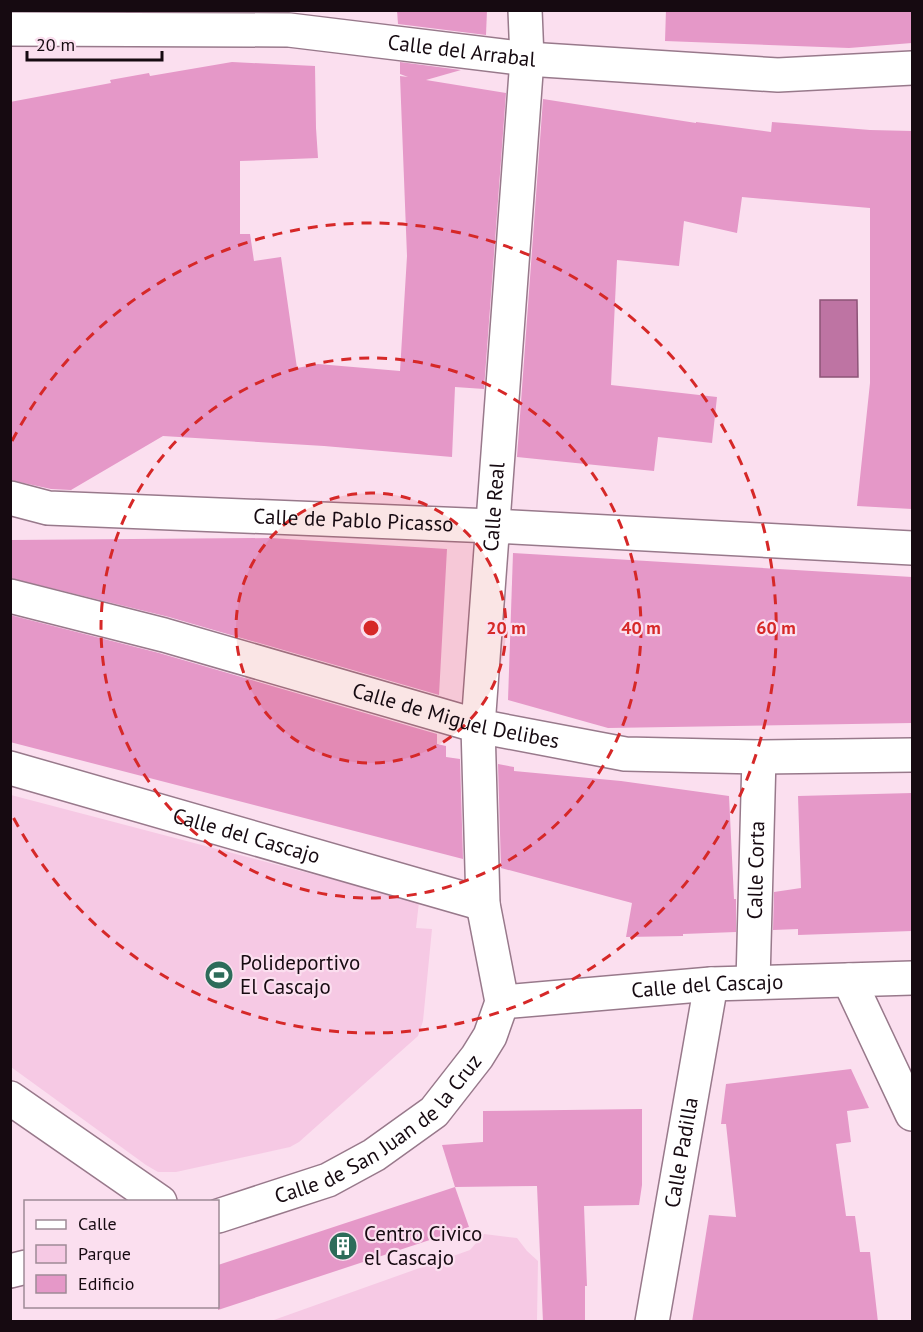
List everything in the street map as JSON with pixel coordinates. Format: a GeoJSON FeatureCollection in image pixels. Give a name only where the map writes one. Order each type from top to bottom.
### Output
{"type":"FeatureCollection","features":[{"type":"Feature","properties":{"kind":"street","name":"Calle Real"},"geometry":{"type":"LineString","coordinates":[[502,1002],[483,904],[478,726],[527,59],[525,10]]}},
{"type":"Feature","properties":{"kind":"street","name":"Calle del Arrabal"},"geometry":{"type":"LineString","coordinates":[[10,29],[289,30],[527,59],[778,75],[912,68]]}},
{"type":"Feature","properties":{"kind":"street","name":"Calle de Pablo Picasso"},"geometry":{"type":"LineString","coordinates":[[10,498],[48,508],[492,526],[912,548]]}},
{"type":"Feature","properties":{"kind":"street","name":"Calle de Miguel Delibes"},"geometry":{"type":"LineString","coordinates":[[10,596],[164,635],[478,726],[625,754],[759,758],[912,755]]}},
{"type":"Feature","properties":{"kind":"street","name":"Calle Corta"},"geometry":{"type":"LineString","coordinates":[[753,982],[759,758]]}},
{"type":"Feature","properties":{"kind":"street","name":"Calle del Cascajo"},"geometry":{"type":"LineString","coordinates":[[10,768],[483,904]]}},
{"type":"Feature","properties":{"kind":"street","name":"Calle del Cascajo"},"geometry":{"type":"LineString","coordinates":[[502,1002],[711,984],[912,978]]}},
{"type":"Feature","properties":{"kind":"street"},"geometry":{"type":"LineString","coordinates":[[849,980],[912,1114]]}},
{"type":"Feature","properties":{"kind":"street","name":"Calle Padilla"},"geometry":{"type":"LineString","coordinates":[[652,1322],[711,984]]}},
{"type":"Feature","properties":{"kind":"street","name":"Calle de San Juan de la Cruz"},"geometry":{"type":"LineString","coordinates":[[219,1216],[328,1180],[374,1155],[434,1112],[477,1058],[490,1036],[502,1002]]}},
{"type":"Feature","properties":{"kind":"street"},"geometry":{"type":"LineString","coordinates":[[10,1098],[157,1200]]}},
{"type":"Feature","properties":{"kind":"green space","name":"Polideportivo El Cascajo"},"geometry":{"type":"Polygon","coordinates":[[[11,795],[419,902],[416,928],[432,929],[423,1021],[418,1036],[299,1142],[290,1147],[176,1172],[158,1172],[146,1165],[11,1067],[11,795]]]}},
{"type":"Feature","properties":{"kind":"green space"},"geometry":{"type":"Polygon","coordinates":[[[484,1234],[517,1238],[538,1261],[537,1321],[271,1321],[470,1250],[484,1234]]]}},
{"type":"Feature","properties":{"kind":"shaded area"},"geometry":{"type":"Polygon","coordinates":[[[820,300],[857,300],[858,377],[820,377],[820,300]]]}},
{"type":"Feature","properties":{"kind":"building"},"geometry":{"type":"Polygon","coordinates":[[[397,10],[487,10],[486,35],[398,24],[397,10]]]}},
{"type":"Feature","properties":{"kind":"building"},"geometry":{"type":"Polygon","coordinates":[[[666,10],[912,10],[912,43],[849,48],[665,41],[666,10]]]}},
{"type":"Feature","properties":{"kind":"building"},"geometry":{"type":"Polygon","coordinates":[[[232,62],[315,66],[318,158],[240,161],[240,234],[250,234],[254,261],[281,257],[297,368],[318,364],[400,371],[407,256],[400,76],[408,77],[400,74],[400,62],[461,70],[426,80],[506,93],[484,389],[455,387],[452,457],[163,436],[71,490],[51,489],[10,480],[10,102],[111,83],[110,80],[149,73],[150,76],[232,62]]]}},
{"type":"Feature","properties":{"kind":"building"},"geometry":{"type":"Polygon","coordinates":[[[543,99],[696,123],[771,132],[772,122],[912,131],[912,509],[857,506],[870,383],[870,208],[742,197],[737,233],[684,221],[679,266],[617,260],[611,385],[717,397],[712,443],[658,437],[654,471],[517,457],[543,99]]]}},
{"type":"Feature","properties":{"kind":"building"},"geometry":{"type":"Polygon","coordinates":[[[271,538],[447,549],[439,695],[169,617],[10,578],[10,540],[271,538]]]}},
{"type":"Feature","properties":{"kind":"building"},"geometry":{"type":"Polygon","coordinates":[[[513,553],[912,577],[912,723],[608,728],[508,700],[513,553]]]}},
{"type":"Feature","properties":{"kind":"building"},"geometry":{"type":"Polygon","coordinates":[[[10,615],[159,653],[437,734],[437,744],[446,746],[446,757],[460,759],[463,859],[10,742],[10,615]]]}},
{"type":"Feature","properties":{"kind":"building"},"geometry":{"type":"Polygon","coordinates":[[[498,764],[514,767],[514,771],[621,781],[729,796],[736,932],[626,937],[632,903],[501,868],[498,764]]]}},
{"type":"Feature","properties":{"kind":"building"},"geometry":{"type":"Polygon","coordinates":[[[912,793],[912,931],[798,935],[798,929],[773,930],[774,892],[801,888],[798,796],[912,793]]]}},
{"type":"Feature","properties":{"kind":"building"},"geometry":{"type":"Polygon","coordinates":[[[851,1069],[869,1108],[847,1111],[851,1142],[836,1144],[846,1216],[855,1216],[860,1252],[870,1252],[878,1322],[692,1322],[709,1215],[736,1217],[726,1124],[721,1124],[726,1084],[851,1069]]]}},
{"type":"Feature","properties":{"kind":"building"},"geometry":{"type":"Polygon","coordinates":[[[642,1109],[642,1185],[639,1205],[584,1206],[587,1286],[585,1286],[585,1322],[543,1322],[537,1186],[455,1187],[442,1145],[483,1142],[483,1111],[642,1109]]]}},
{"type":"Feature","properties":{"kind":"building","name":"Centro Civico el Cascajo"},"geometry":{"type":"Polygon","coordinates":[[[455,1187],[469,1227],[218,1310],[219,1265],[455,1187]]]}},
{"type":"Feature","properties":{"kind":"place","name":"Polideportivo El Cascajo"},"geometry":{"type":"Point","coordinates":[219,975]}},
{"type":"Feature","properties":{"kind":"place","name":"Centro Civico el Cascajo"},"geometry":{"type":"Point","coordinates":[343,1246]}}]}
